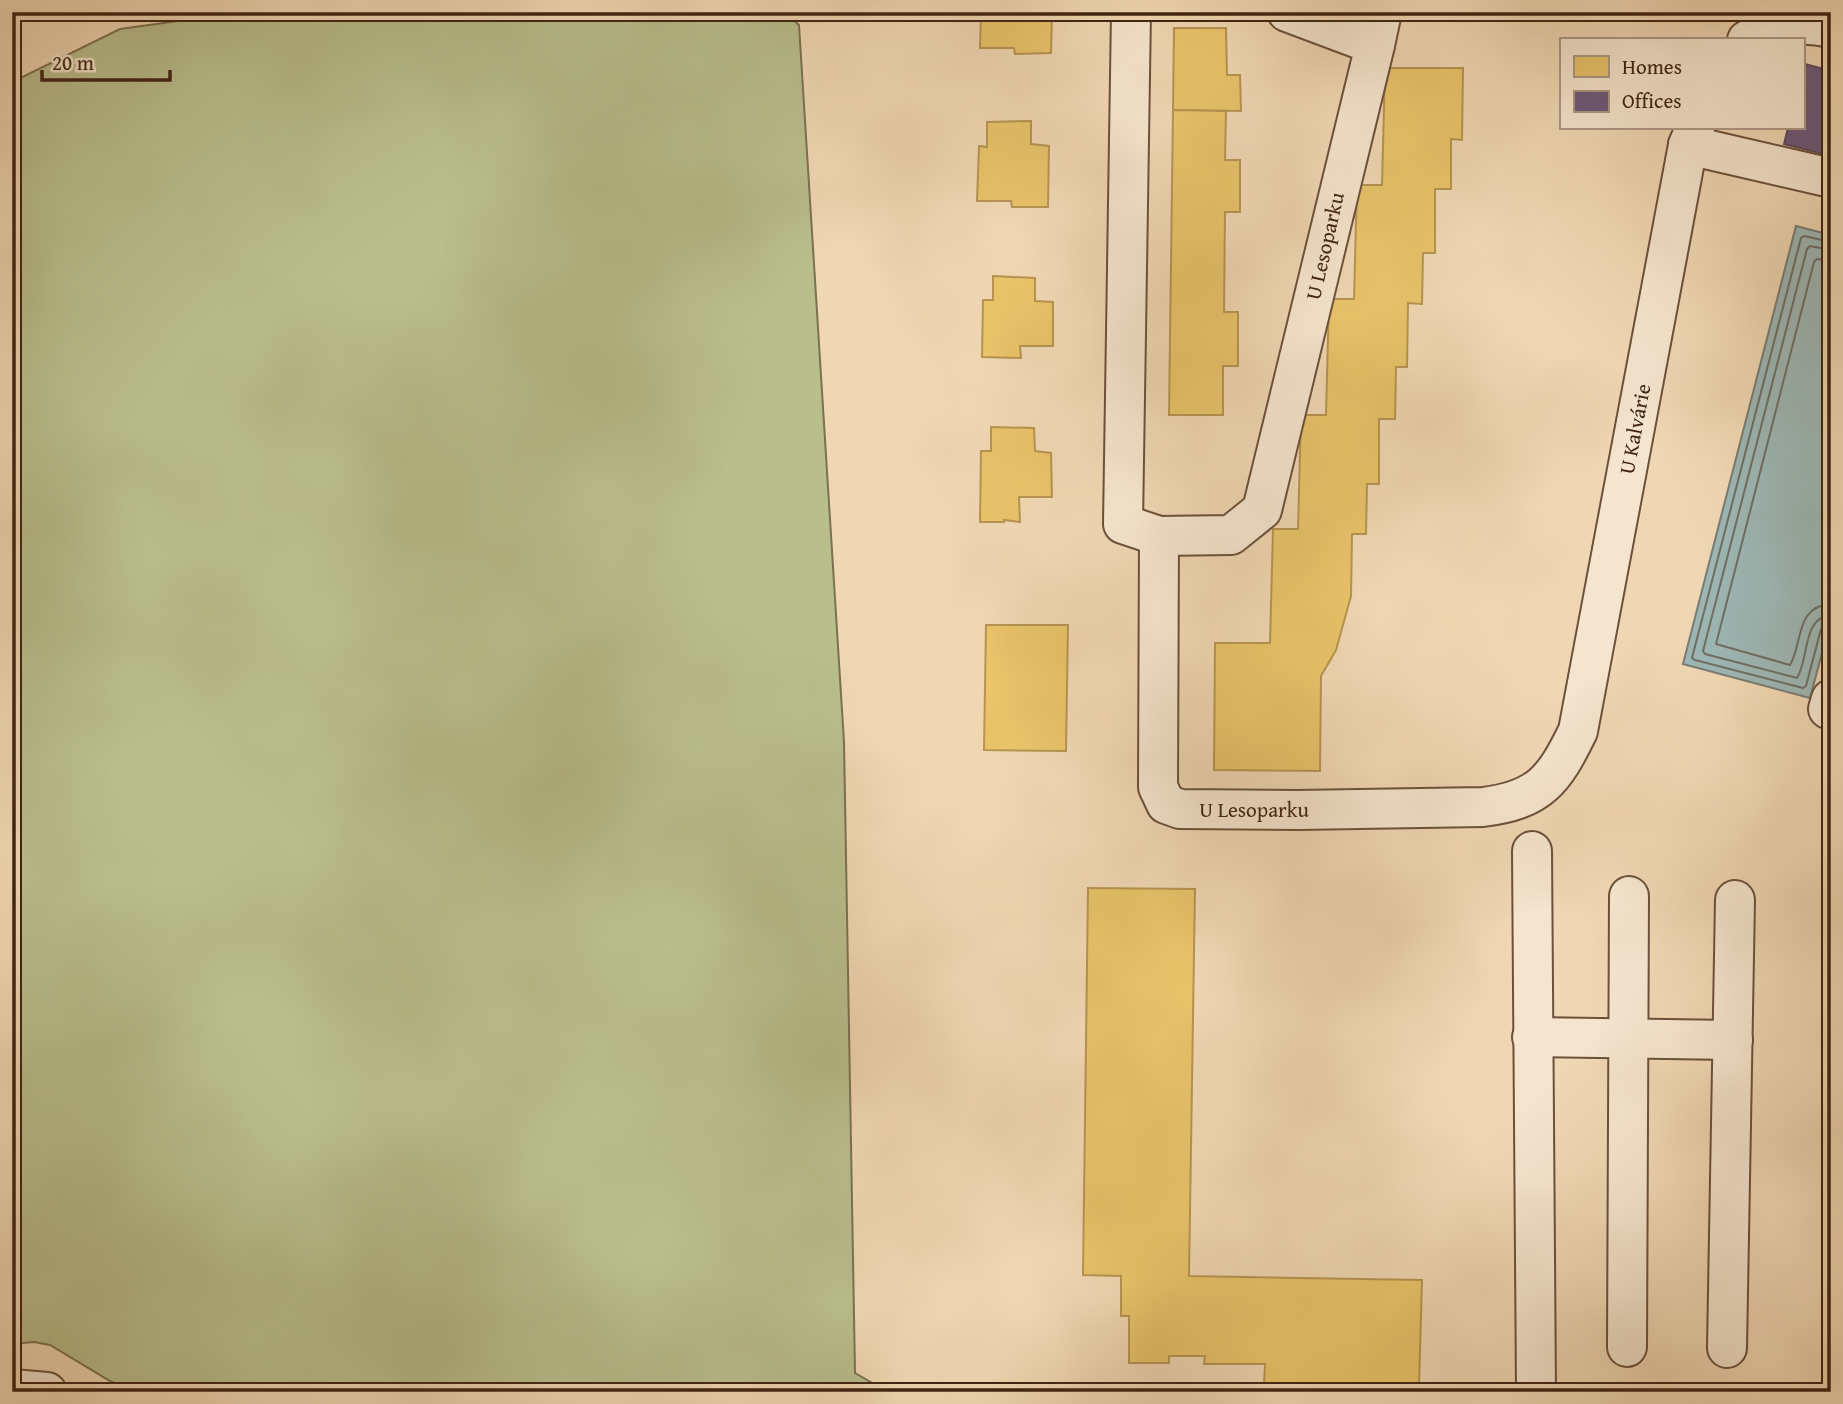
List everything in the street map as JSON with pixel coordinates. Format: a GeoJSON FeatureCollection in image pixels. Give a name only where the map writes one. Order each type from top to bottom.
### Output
{"type":"FeatureCollection","features":[{"type":"Feature","properties":{"kind":"street","name":"U Lesoparku"},"geometry":{"type":"LineString","coordinates":[[1131,12],[1123,524],[1159,536],[1231,535],[1262,510],[1378,28],[1287,12]]}},
{"type":"Feature","properties":{"kind":"street"},"geometry":{"type":"LineString","coordinates":[[1751,38],[1784,25],[1815,24],[1831,28]]}},
{"type":"Feature","properties":{"kind":"street"},"geometry":{"type":"LineString","coordinates":[[1691,136],[1831,178]]}},
{"type":"Feature","properties":{"kind":"street","name":"U Kalvárie"},"geometry":{"type":"LineString","coordinates":[[1578,732],[1691,136]]}},
{"type":"Feature","properties":{"kind":"street","name":"U Lesoparku"},"geometry":{"type":"LineString","coordinates":[[1159,536],[1158,787],[1163,801],[1171,807],[1346,810],[1505,805],[1532,793],[1551,778],[1578,732]]}},
{"type":"Feature","properties":{"kind":"street"},"geometry":{"type":"LineString","coordinates":[[1831,699],[1828,709],[1831,709]]}},
{"type":"Feature","properties":{"kind":"street"},"geometry":{"type":"LineString","coordinates":[[1532,851],[1536,1392]]}},
{"type":"Feature","properties":{"kind":"street"},"geometry":{"type":"LineString","coordinates":[[1627,1347],[1629,896]]}},
{"type":"Feature","properties":{"kind":"street"},"geometry":{"type":"LineString","coordinates":[[1727,1348],[1735,900]]}},
{"type":"Feature","properties":{"kind":"street"},"geometry":{"type":"LineString","coordinates":[[1532,1037],[1732,1040]]}},
{"type":"Feature","properties":{"kind":"street"},"geometry":{"type":"LineString","coordinates":[[12,1389],[47,1392]]}},
{"type":"Feature","properties":{"kind":"green space"},"geometry":{"type":"Polygon","coordinates":[[[243,12],[784,12],[799,25],[844,742],[855,1373],[888,1392],[134,1392],[110,1381],[50,1345],[34,1342],[12,1344],[12,82],[120,29],[243,12]]]}},
{"type":"Feature","properties":{"kind":"water"},"geometry":{"type":"Polygon","coordinates":[[[1796,226],[1831,235],[1831,619],[1810,698],[1683,664],[1796,226]]]}},
{"type":"Feature","properties":{"kind":"building: Homes"},"geometry":{"type":"Polygon","coordinates":[[[981,12],[1052,12],[1051,53],[1015,54],[1014,48],[980,48],[981,12]]]}},
{"type":"Feature","properties":{"kind":"building: Homes"},"geometry":{"type":"Polygon","coordinates":[[[1174,28],[1226,28],[1227,75],[1240,75],[1241,111],[1173,110],[1174,28]]]}},
{"type":"Feature","properties":{"kind":"building: Homes"},"geometry":{"type":"Polygon","coordinates":[[[1385,68],[1463,68],[1462,140],[1451,139],[1451,189],[1435,189],[1435,253],[1423,253],[1422,304],[1408,303],[1407,367],[1396,367],[1395,419],[1379,419],[1379,484],[1367,484],[1366,534],[1352,534],[1351,596],[1336,650],[1321,676],[1320,771],[1214,770],[1215,643],[1270,643],[1273,529],[1298,529],[1301,415],[1326,415],[1329,299],[1354,299],[1357,185],[1382,185],[1385,68]]]}},
{"type":"Feature","properties":{"kind":"building: Homes"},"geometry":{"type":"Polygon","coordinates":[[[1173,110],[1226,111],[1225,160],[1240,160],[1240,212],[1225,212],[1224,312],[1238,312],[1238,366],[1223,366],[1223,415],[1169,415],[1173,110]]]}},
{"type":"Feature","properties":{"kind":"building: Homes"},"geometry":{"type":"Polygon","coordinates":[[[1031,121],[1031,144],[1049,146],[1048,207],[1012,207],[1011,201],[977,201],[979,146],[987,147],[987,122],[1031,121]]]}},
{"type":"Feature","properties":{"kind":"building: Homes"},"geometry":{"type":"Polygon","coordinates":[[[993,276],[1035,278],[1035,301],[1053,302],[1053,346],[1020,346],[1021,358],[982,357],[983,300],[993,300],[993,276]]]}},
{"type":"Feature","properties":{"kind":"building: Homes"},"geometry":{"type":"Polygon","coordinates":[[[991,427],[1034,428],[1035,451],[1051,453],[1052,497],[1019,497],[1020,522],[980,522],[981,451],[991,451],[991,427]]]}},
{"type":"Feature","properties":{"kind":"building: Homes"},"geometry":{"type":"Polygon","coordinates":[[[986,625],[1068,625],[1066,751],[984,750],[986,625]]]}},
{"type":"Feature","properties":{"kind":"building: Homes"},"geometry":{"type":"Polygon","coordinates":[[[1088,888],[1195,889],[1189,1276],[1422,1280],[1419,1386],[1264,1384],[1265,1364],[1204,1364],[1205,1356],[1169,1356],[1169,1363],[1129,1363],[1129,1316],[1121,1316],[1121,1276],[1083,1275],[1088,888]]]}},
{"type":"Feature","properties":{"kind":"building: Offices"},"geometry":{"type":"Polygon","coordinates":[[[1805,64],[1831,71],[1831,156],[1784,144],[1788,130],[1804,130],[1805,64]]]}}]}
